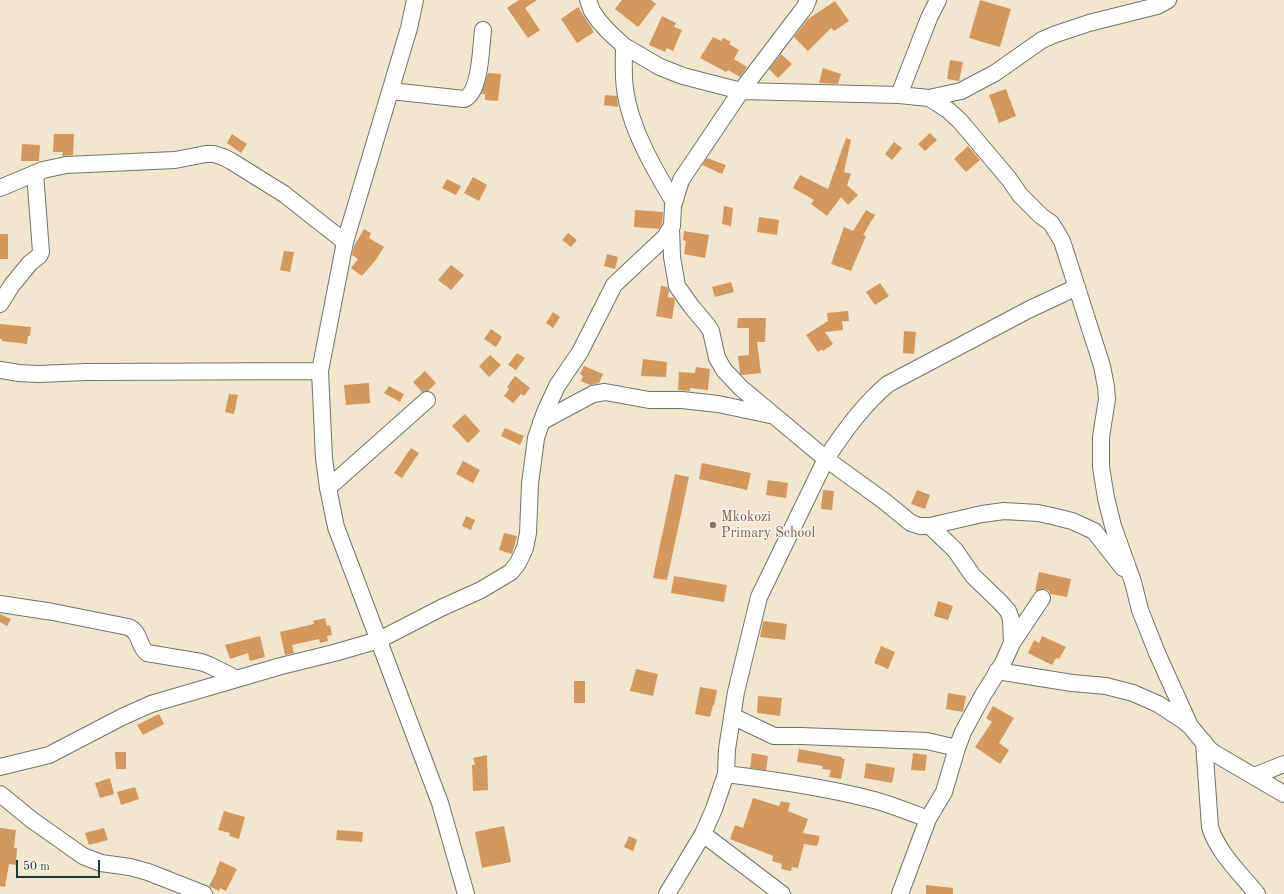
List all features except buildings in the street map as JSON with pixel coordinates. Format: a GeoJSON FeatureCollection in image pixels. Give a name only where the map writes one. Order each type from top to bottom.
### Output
{"type":"FeatureCollection","features":[{"type":"Feature","properties":{"kind":"street"},"geometry":{"type":"LineString","coordinates":[[415,0],[409,28],[391,91],[345,242],[320,371],[324,458],[336,527],[440,803],[466,894]]}},
{"type":"Feature","properties":{"kind":"street"},"geometry":{"type":"LineString","coordinates":[[588,0],[592,11],[599,21],[624,46],[670,71],[683,76],[741,91],[899,95],[930,98],[961,91],[995,73],[1042,40],[1056,34],[1090,23],[1157,6],[1168,0]]}},
{"type":"Feature","properties":{"kind":"street"},"geometry":{"type":"LineString","coordinates":[[0,767],[49,755],[122,717],[151,704],[281,666],[348,650],[379,640],[501,579],[511,572],[518,564],[525,548],[528,533],[530,484],[536,438],[541,422],[557,386],[580,352],[614,285],[664,238],[671,228],[673,224],[674,202],[681,180],[741,91],[805,7],[808,0]]}},
{"type":"Feature","properties":{"kind":"street"},"geometry":{"type":"LineString","coordinates":[[899,95],[929,18],[938,0]]}},
{"type":"Feature","properties":{"kind":"street"},"geometry":{"type":"LineString","coordinates":[[391,91],[464,98],[470,96],[473,91],[479,66],[482,30]]}},
{"type":"Feature","properties":{"kind":"street"},"geometry":{"type":"LineString","coordinates":[[624,46],[625,89],[629,107],[649,157],[674,202]]}},
{"type":"Feature","properties":{"kind":"street"},"geometry":{"type":"LineString","coordinates":[[930,98],[948,110],[960,121],[995,162],[1020,195],[1040,216],[1051,223],[1062,240],[1102,366],[1106,387],[1105,416],[1101,437],[1101,467],[1106,498],[1113,526],[1131,577],[1140,610],[1190,726]]}},
{"type":"Feature","properties":{"kind":"street"},"geometry":{"type":"LineString","coordinates":[[0,188],[35,173],[66,165],[168,160],[214,154],[227,159],[284,194],[345,242]]}},
{"type":"Feature","properties":{"kind":"street"},"geometry":{"type":"LineString","coordinates":[[0,304],[12,285],[41,252],[35,173]]}},
{"type":"Feature","properties":{"kind":"street"},"geometry":{"type":"LineString","coordinates":[[671,228],[672,257],[677,286],[711,332],[719,363],[724,370],[741,388],[826,459],[884,501],[911,524],[930,526],[982,514],[1004,512],[1038,513],[1052,516],[1072,521],[1094,531],[1131,577]]}},
{"type":"Feature","properties":{"kind":"street"},"geometry":{"type":"LineString","coordinates":[[667,894],[702,834],[714,808],[726,774],[727,749],[732,716],[741,669],[759,597],[826,459],[836,442],[872,398],[888,384],[1028,310],[1077,287]]}},
{"type":"Feature","properties":{"kind":"street"},"geometry":{"type":"LineString","coordinates":[[0,370],[38,374],[86,372],[320,371]]}},
{"type":"Feature","properties":{"kind":"street"},"geometry":{"type":"LineString","coordinates":[[541,422],[593,394],[605,392],[649,400],[682,400],[718,404],[774,415]]}},
{"type":"Feature","properties":{"kind":"street"},"geometry":{"type":"LineString","coordinates":[[328,488],[427,400]]}},
{"type":"Feature","properties":{"kind":"street"},"geometry":{"type":"LineString","coordinates":[[930,526],[955,550],[976,580],[1008,611],[1011,619],[1012,643]]}},
{"type":"Feature","properties":{"kind":"street"},"geometry":{"type":"LineString","coordinates":[[900,894],[928,819],[944,792],[963,732],[982,695],[1012,643],[1042,598]]}},
{"type":"Feature","properties":{"kind":"street"},"geometry":{"type":"LineString","coordinates":[[0,604],[53,612],[131,628],[136,631],[142,648],[147,653],[200,662],[236,679]]}},
{"type":"Feature","properties":{"kind":"street"},"geometry":{"type":"LineString","coordinates":[[997,671],[1072,683],[1106,686],[1147,698],[1190,726],[1214,753],[1284,794]]}},
{"type":"Feature","properties":{"kind":"street"},"geometry":{"type":"LineString","coordinates":[[732,716],[774,736],[927,741],[957,748]]}},
{"type":"Feature","properties":{"kind":"street"},"geometry":{"type":"LineString","coordinates":[[1204,742],[1210,827],[1212,835],[1219,847],[1257,894]]}},
{"type":"Feature","properties":{"kind":"street"},"geometry":{"type":"LineString","coordinates":[[1254,776],[1284,764]]}},
{"type":"Feature","properties":{"kind":"street"},"geometry":{"type":"LineString","coordinates":[[726,774],[772,780],[853,795],[928,819]]}},
{"type":"Feature","properties":{"kind":"street"},"geometry":{"type":"LineString","coordinates":[[0,794],[32,820],[83,856],[101,863],[130,867],[148,872],[204,894]]}},
{"type":"Feature","properties":{"kind":"street"},"geometry":{"type":"LineString","coordinates":[[702,834],[765,889],[782,894]]}},
{"type":"Feature","properties":{"kind":"place","name":"Mkokozi Primary School"},"geometry":{"type":"Point","coordinates":[713,525]}}]}
